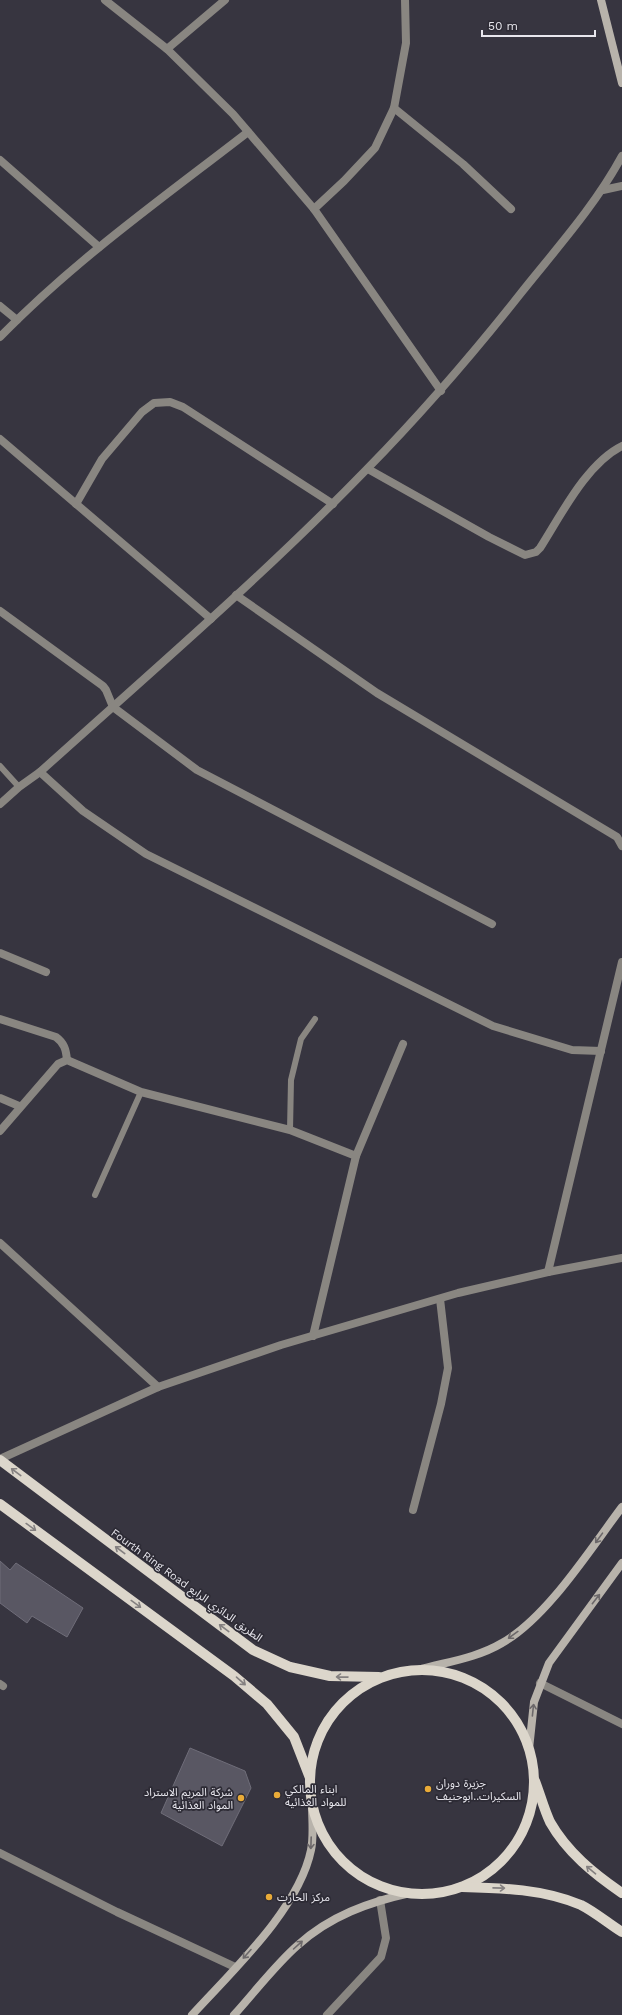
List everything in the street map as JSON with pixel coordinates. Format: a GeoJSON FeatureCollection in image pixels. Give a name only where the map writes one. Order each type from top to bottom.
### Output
{"type":"FeatureCollection","features":[{"type":"Feature","properties":{"kind":"main road"},"geometry":{"type":"LineString","coordinates":[[601,0],[622,83]]}},
{"type":"Feature","properties":{"kind":"main road","name":"Fourth Ring Road الطريق الدائري الرابع"},"geometry":{"type":"LineString","coordinates":[[0,1460],[253,1650],[290,1667],[330,1676],[381,1677]]}},
{"type":"Feature","properties":{"kind":"main road"},"geometry":{"type":"LineString","coordinates":[[0,1504],[234,1676],[267,1704],[294,1737],[310,1778]]}},
{"type":"Feature","properties":{"kind":"main road"},"geometry":{"type":"LineString","coordinates":[[418,1670],[481,1653],[502,1643],[521,1630],[550,1601],[577,1568],[622,1507]]}},
{"type":"Feature","properties":{"kind":"main road"},"geometry":{"type":"LineString","coordinates":[[529,1749],[534,1702],[540,1683],[553,1657],[622,1563]]}},
{"type":"Feature","properties":{"kind":"main road"},"geometry":{"type":"LineString","coordinates":[[192,2015],[276,1921],[300,1883],[311,1850],[312,1804],[310,1778],[314,1752],[324,1728],[339,1706],[358,1689],[381,1677],[400,1672],[418,1670],[443,1671],[466,1678],[487,1691],[505,1707],[519,1727],[529,1749],[534,1777],[550,1821],[573,1854],[622,1893]]}},
{"type":"Feature","properties":{"kind":"main road"},"geometry":{"type":"LineString","coordinates":[[312,1804],[322,1831],[337,1855],[353,1869],[383,1887],[410,1893],[436,1893],[460,1887],[486,1874],[501,1860],[522,1832],[532,1805],[534,1777]]}},
{"type":"Feature","properties":{"kind":"main road"},"geometry":{"type":"LineString","coordinates":[[460,1887],[508,1888],[548,1894],[582,1906],[622,1932]]}},
{"type":"Feature","properties":{"kind":"main road"},"geometry":{"type":"LineString","coordinates":[[234,2015],[297,1945],[336,1918],[380,1900],[410,1893]]}},
{"type":"Feature","properties":{"kind":"street"},"geometry":{"type":"LineString","coordinates":[[105,0],[167,49],[233,114],[314,209],[441,391]]}},
{"type":"Feature","properties":{"kind":"street"},"geometry":{"type":"LineString","coordinates":[[167,49],[225,0]]}},
{"type":"Feature","properties":{"kind":"street"},"geometry":{"type":"LineString","coordinates":[[314,209],[375,148],[394,108],[406,43],[405,0]]}},
{"type":"Feature","properties":{"kind":"street"},"geometry":{"type":"LineString","coordinates":[[394,108],[463,164],[511,209]]}},
{"type":"Feature","properties":{"kind":"street"},"geometry":{"type":"LineString","coordinates":[[0,337],[99,247],[248,132]]}},
{"type":"Feature","properties":{"kind":"street"},"geometry":{"type":"LineString","coordinates":[[0,804],[40,772],[211,619],[368,469],[441,391],[603,190],[622,156]]}},
{"type":"Feature","properties":{"kind":"street"},"geometry":{"type":"LineString","coordinates":[[0,160],[99,247]]}},
{"type":"Feature","properties":{"kind":"street"},"geometry":{"type":"LineString","coordinates":[[603,190],[622,186]]}},
{"type":"Feature","properties":{"kind":"street"},"geometry":{"type":"LineString","coordinates":[[0,306],[17,320]]}},
{"type":"Feature","properties":{"kind":"street"},"geometry":{"type":"LineString","coordinates":[[76,504],[102,458],[142,412],[154,403],[170,402],[183,407],[333,504]]}},
{"type":"Feature","properties":{"kind":"street"},"geometry":{"type":"LineString","coordinates":[[0,439],[211,619]]}},
{"type":"Feature","properties":{"kind":"street"},"geometry":{"type":"LineString","coordinates":[[368,469],[489,537],[525,555],[530,555],[540,548],[600,460],[622,446]]}},
{"type":"Feature","properties":{"kind":"street"},"geometry":{"type":"LineString","coordinates":[[236,595],[377,693],[617,837],[622,846]]}},
{"type":"Feature","properties":{"kind":"street"},"geometry":{"type":"LineString","coordinates":[[0,611],[102,686],[106,690],[113,707],[197,770],[492,924]]}},
{"type":"Feature","properties":{"kind":"street"},"geometry":{"type":"LineString","coordinates":[[40,772],[83,811],[146,854],[493,1026],[572,1050],[601,1051]]}},
{"type":"Feature","properties":{"kind":"street"},"geometry":{"type":"LineString","coordinates":[[0,953],[46,972]]}},
{"type":"Feature","properties":{"kind":"street"},"geometry":{"type":"LineString","coordinates":[[548,1272],[622,962]]}},
{"type":"Feature","properties":{"kind":"street"},"geometry":{"type":"LineString","coordinates":[[0,1019],[56,1037],[62,1042],[65,1048],[67,1060]]}},
{"type":"Feature","properties":{"kind":"street"},"geometry":{"type":"LineString","coordinates":[[313,1336],[356,1156],[403,1044]]}},
{"type":"Feature","properties":{"kind":"street"},"geometry":{"type":"LineString","coordinates":[[0,1131],[19,1106],[58,1064],[67,1060],[141,1092],[290,1130],[356,1156]]}},
{"type":"Feature","properties":{"kind":"street"},"geometry":{"type":"LineString","coordinates":[[0,1098],[19,1106]]}},
{"type":"Feature","properties":{"kind":"street"},"geometry":{"type":"LineString","coordinates":[[0,1242],[158,1387]]}},
{"type":"Feature","properties":{"kind":"street"},"geometry":{"type":"LineString","coordinates":[[0,1460],[158,1387],[313,1336],[440,1298],[548,1272],[622,1258]]}},
{"type":"Feature","properties":{"kind":"street"},"geometry":{"type":"LineString","coordinates":[[413,1510],[441,1404],[448,1368],[440,1298]]}},
{"type":"Feature","properties":{"kind":"street"},"geometry":{"type":"LineString","coordinates":[[540,1683],[622,1724]]}},
{"type":"Feature","properties":{"kind":"street"},"geometry":{"type":"LineString","coordinates":[[0,1853],[117,1912],[235,1967]]}},
{"type":"Feature","properties":{"kind":"street"},"geometry":{"type":"LineString","coordinates":[[327,2015],[381,1957],[386,1938],[380,1900]]}},
{"type":"Feature","properties":{"kind":"lane"},"geometry":{"type":"LineString","coordinates":[[0,766],[20,787]]}},
{"type":"Feature","properties":{"kind":"lane"},"geometry":{"type":"LineString","coordinates":[[290,1130],[291,1080],[301,1039],[315,1020]]}},
{"type":"Feature","properties":{"kind":"lane"},"geometry":{"type":"LineString","coordinates":[[95,1195],[141,1092]]}},
{"type":"Feature","properties":{"kind":"building"},"geometry":{"type":"Polygon","coordinates":[[[0,1561],[10,1570],[16,1563],[83,1608],[67,1637],[32,1616],[27,1623],[0,1603],[0,1561]]]}},
{"type":"Feature","properties":{"kind":"building"},"geometry":{"type":"Polygon","coordinates":[[[190,1748],[245,1771],[251,1788],[222,1846],[161,1813],[190,1748]]]}},
{"type":"Feature","properties":{"kind":"place","name":"جزيرة دوران السكيرات..ابوحنيف"},"geometry":{"type":"Point","coordinates":[428,1789]}},
{"type":"Feature","properties":{"kind":"place","name":"ابناء المالكي للمواد الغذائيه"},"geometry":{"type":"Point","coordinates":[277,1795]}},
{"type":"Feature","properties":{"kind":"place","name":"شركة المريم الاستراد المواد الغذائية"},"geometry":{"type":"Point","coordinates":[241,1798]}},
{"type":"Feature","properties":{"kind":"place","name":"مركز الحارت"},"geometry":{"type":"Point","coordinates":[269,1897]}}]}
